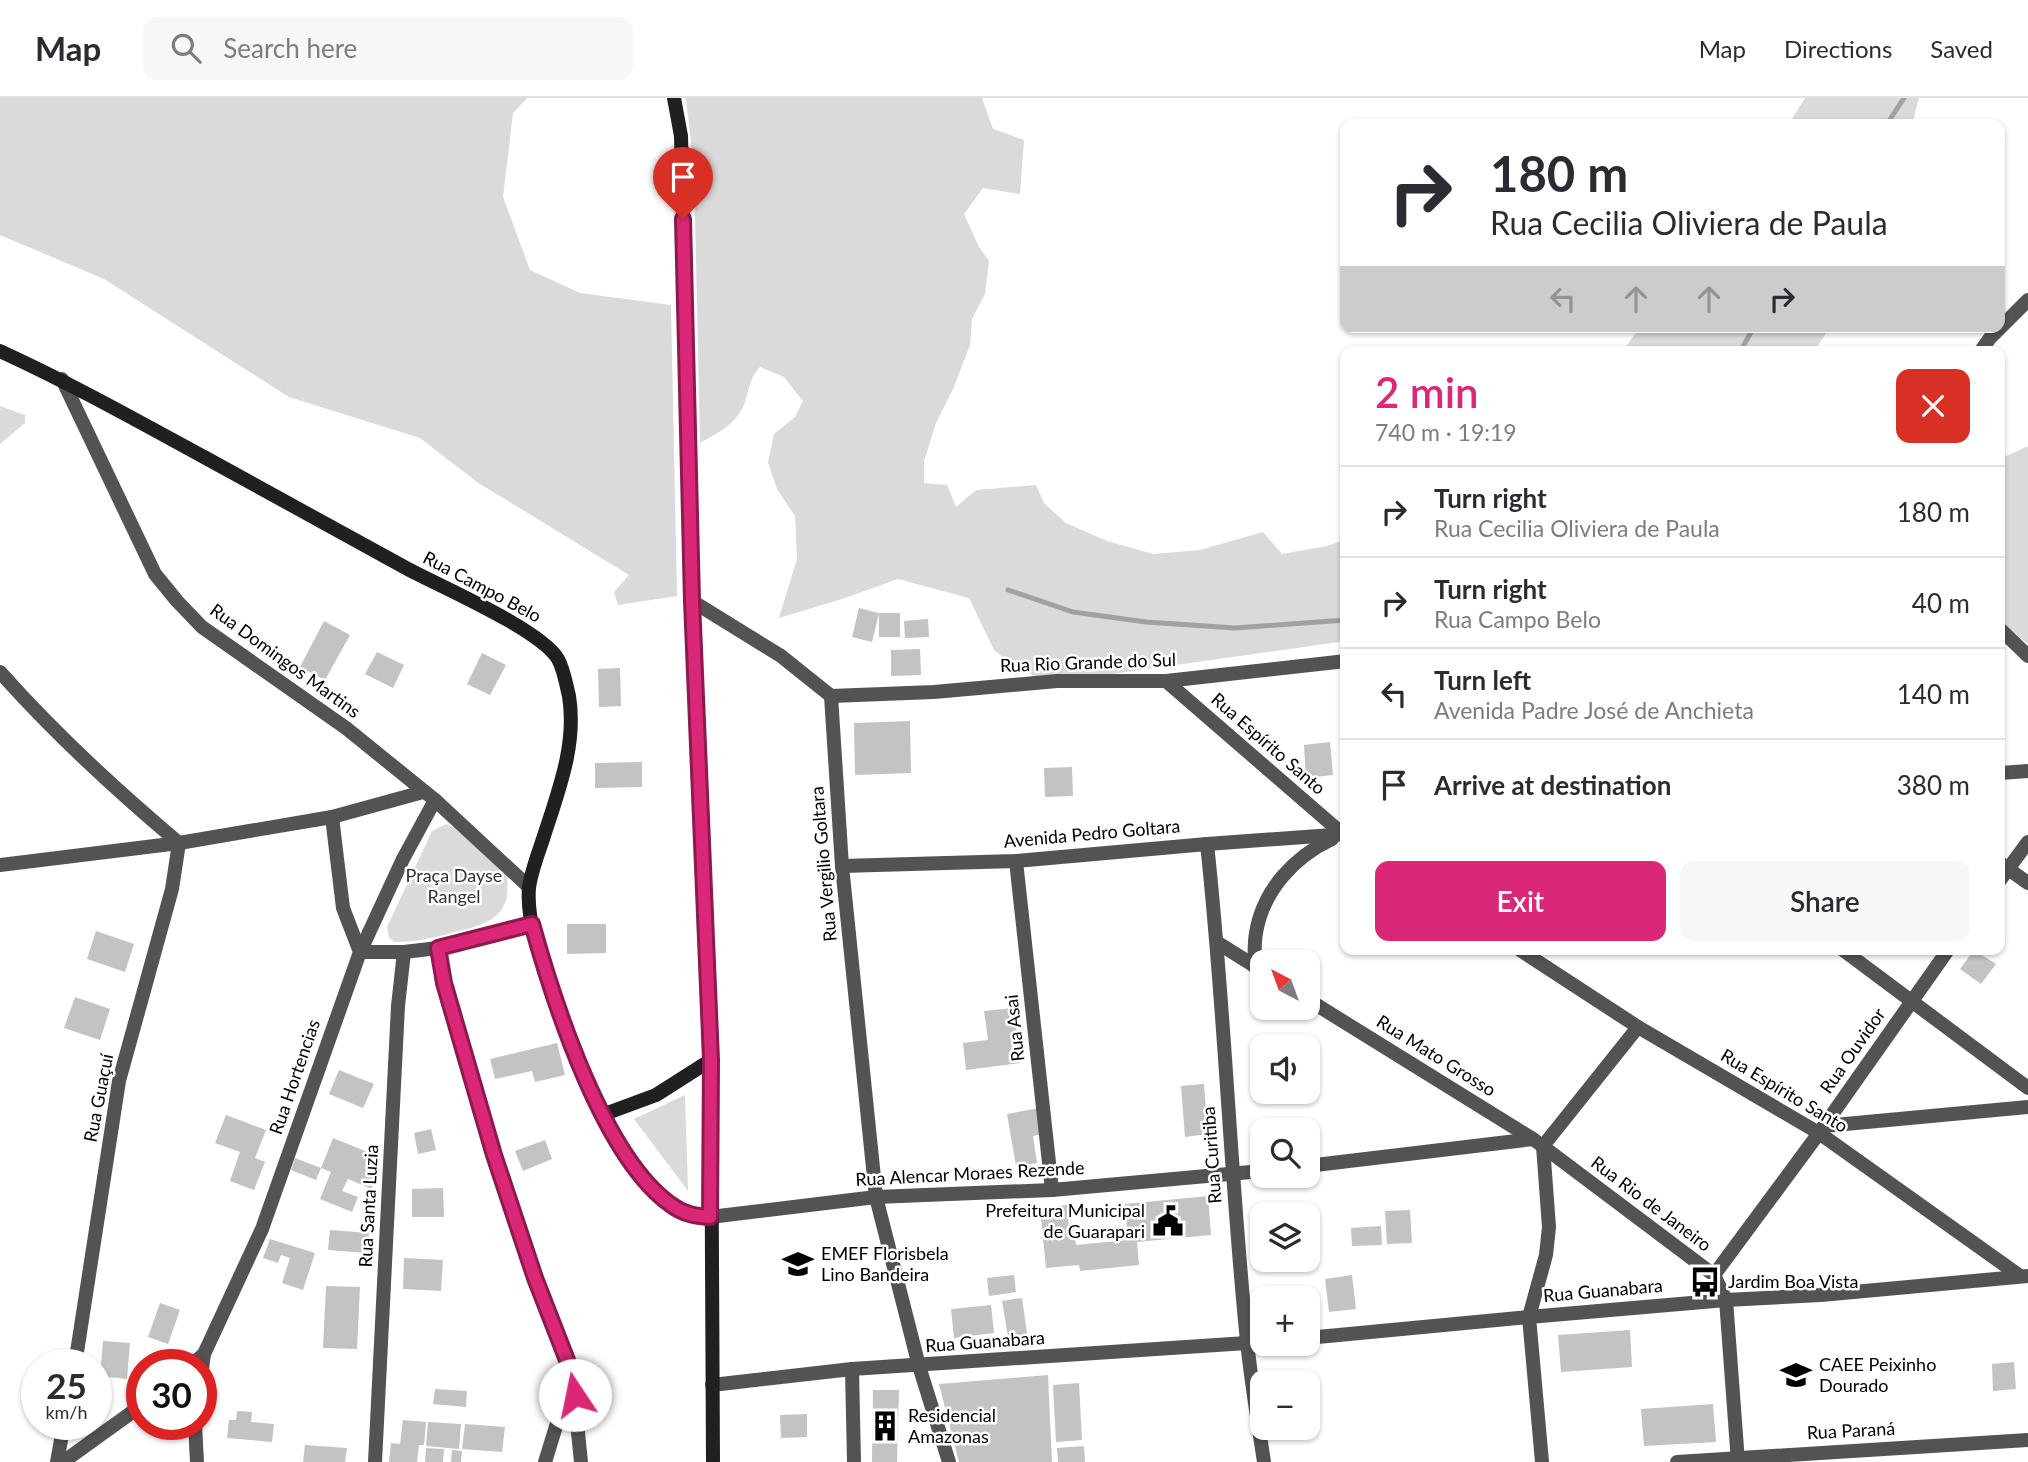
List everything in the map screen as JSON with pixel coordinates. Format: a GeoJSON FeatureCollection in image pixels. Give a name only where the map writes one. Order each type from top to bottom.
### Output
{"type":"FeatureCollection","features":[{"type":"Feature","properties":{"kind":"street"},"geometry":{"type":"LineString","coordinates":[[674,98],[681,136],[692,601],[711,1060],[713,1462]]}},
{"type":"Feature","properties":{"kind":"street"},"geometry":{"type":"LineString","coordinates":[[2005,323],[2028,300]]}},
{"type":"Feature","properties":{"kind":"street","name":"Rua Campo Belo"},"geometry":{"type":"LineString","coordinates":[[0,351],[62,379],[523,629],[543,643],[557,659],[562,669],[572,718],[569,748],[529,887],[532,924],[541,958],[602,1115],[629,1161],[652,1189],[672,1206],[689,1215],[710,1217]]}},
{"type":"Feature","properties":{"kind":"street","name":"Rua Domingos Martins"},"geometry":{"type":"LineString","coordinates":[[62,379],[155,573],[177,601],[202,627],[346,727],[429,796],[529,887]]}},
{"type":"Feature","properties":{"kind":"street"},"geometry":{"type":"LineString","coordinates":[[692,601],[781,656],[831,696]]}},
{"type":"Feature","properties":{"kind":"street"},"geometry":{"type":"LineString","coordinates":[[2005,634],[2028,656]]}},
{"type":"Feature","properties":{"kind":"street","name":"Rua Rio Grande do Sul"},"geometry":{"type":"LineString","coordinates":[[831,696],[934,692],[1057,681],[1166,681],[1340,662]]}},
{"type":"Feature","properties":{"kind":"street"},"geometry":{"type":"LineString","coordinates":[[0,672],[37,714],[132,804],[179,843]]}},
{"type":"Feature","properties":{"kind":"street","name":"Rua Espírito Santo"},"geometry":{"type":"LineString","coordinates":[[1166,681],[1340,831]]}},
{"type":"Feature","properties":{"kind":"street","name":"Rua Vergilio Goltara"},"geometry":{"type":"LineString","coordinates":[[831,696],[842,866],[876,1197],[919,1366],[950,1462]]}},
{"type":"Feature","properties":{"kind":"street"},"geometry":{"type":"LineString","coordinates":[[2005,773],[2028,771]]}},
{"type":"Feature","properties":{"kind":"street"},"geometry":{"type":"LineString","coordinates":[[0,865],[179,843],[332,817],[429,796]]}},
{"type":"Feature","properties":{"kind":"street","name":"Rua Hortencias"},"geometry":{"type":"LineString","coordinates":[[206,1349],[262,1229],[360,953],[429,796]]}},
{"type":"Feature","properties":{"kind":"street"},"geometry":{"type":"LineString","coordinates":[[332,817],[343,908],[360,953],[438,948],[532,924]]}},
{"type":"Feature","properties":{"kind":"street","name":"Avenida Pedro Goltara"},"geometry":{"type":"LineString","coordinates":[[842,866],[1016,861],[1340,835]]}},
{"type":"Feature","properties":{"kind":"street"},"geometry":{"type":"LineString","coordinates":[[1257,950],[1256,932],[1266,900],[1286,871],[1311,849],[1340,837]]}},
{"type":"Feature","properties":{"kind":"street"},"geometry":{"type":"LineString","coordinates":[[2005,869],[2028,842]]}},
{"type":"Feature","properties":{"kind":"street","name":"Rua Guaçuí"},"geometry":{"type":"LineString","coordinates":[[77,1349],[119,1081],[172,889],[179,843]]}},
{"type":"Feature","properties":{"kind":"street","name":"Rua Curitiba"},"geometry":{"type":"LineString","coordinates":[[1207,844],[1218,943],[1232,1175],[1250,1312]]}},
{"type":"Feature","properties":{"kind":"street","name":"Rua Asai"},"geometry":{"type":"LineString","coordinates":[[1016,861],[1052,1190]]}},
{"type":"Feature","properties":{"kind":"street"},"geometry":{"type":"LineString","coordinates":[[2005,872],[2028,883]]}},
{"type":"Feature","properties":{"kind":"street"},"geometry":{"type":"LineString","coordinates":[[1218,943],[1250,963]]}},
{"type":"Feature","properties":{"kind":"street"},"geometry":{"type":"LineString","coordinates":[[438,948],[444,983],[494,1155],[535,1278],[572,1373],[581,1462]]}},
{"type":"Feature","properties":{"kind":"street","name":"Rua Santa Luzia"},"geometry":{"type":"LineString","coordinates":[[375,1462],[398,1006],[404,952]]}},
{"type":"Feature","properties":{"kind":"street","name":"Rua Espírito Santo"},"geometry":{"type":"LineString","coordinates":[[1528,955],[1638,1027],[1821,1129],[2024,1276]]}},
{"type":"Feature","properties":{"kind":"street"},"geometry":{"type":"LineString","coordinates":[[1850,955],[2028,1088]]}},
{"type":"Feature","properties":{"kind":"street","name":"Rua Ouvidor"},"geometry":{"type":"LineString","coordinates":[[1714,1275],[1944,955]]}},
{"type":"Feature","properties":{"kind":"street","name":"Rua Mato Grosso"},"geometry":{"type":"LineString","coordinates":[[1320,1007],[1538,1142]]}},
{"type":"Feature","properties":{"kind":"street"},"geometry":{"type":"LineString","coordinates":[[1320,1165],[1538,1142],[1638,1027]]}},
{"type":"Feature","properties":{"kind":"street"},"geometry":{"type":"LineString","coordinates":[[602,1115],[656,1095],[711,1060]]}},
{"type":"Feature","properties":{"kind":"street"},"geometry":{"type":"LineString","coordinates":[[1821,1129],[2028,1107]]}},
{"type":"Feature","properties":{"kind":"street"},"geometry":{"type":"LineString","coordinates":[[1538,1142],[1549,1227],[1546,1255],[1529,1317],[1542,1462]]}},
{"type":"Feature","properties":{"kind":"street","name":"Rua Rio de Janeiro"},"geometry":{"type":"LineString","coordinates":[[1538,1142],[1714,1275],[1726,1300]]}},
{"type":"Feature","properties":{"kind":"street"},"geometry":{"type":"LineString","coordinates":[[1232,1175],[1250,1173]]}},
{"type":"Feature","properties":{"kind":"street","name":"Rua Alencar Moraes Rezende"},"geometry":{"type":"LineString","coordinates":[[710,1217],[876,1197],[1052,1190],[1232,1175]]}},
{"type":"Feature","properties":{"kind":"street","name":"Rua Guanabara"},"geometry":{"type":"LineString","coordinates":[[1320,1337],[2024,1276]]}},
{"type":"Feature","properties":{"kind":"street"},"geometry":{"type":"LineString","coordinates":[[1726,1300],[1738,1459]]}},
{"type":"Feature","properties":{"kind":"street","name":"Rua Guanabara"},"geometry":{"type":"LineString","coordinates":[[712,1385],[852,1369],[1250,1343]]}},
{"type":"Feature","properties":{"kind":"street","name":"Rua Curitiba"},"geometry":{"type":"LineString","coordinates":[[1255,1356],[1264,1462]]}},
{"type":"Feature","properties":{"kind":"street"},"geometry":{"type":"LineString","coordinates":[[852,1369],[854,1462]]}},
{"type":"Feature","properties":{"kind":"street"},"geometry":{"type":"LineString","coordinates":[[545,1462],[572,1373]]}},
{"type":"Feature","properties":{"kind":"street"},"geometry":{"type":"LineString","coordinates":[[63,1462],[126,1417]]}},
{"type":"Feature","properties":{"kind":"street"},"geometry":{"type":"LineString","coordinates":[[57,1462],[61,1440]]}},
{"type":"Feature","properties":{"kind":"street"},"geometry":{"type":"LineString","coordinates":[[196,1440],[197,1462]]}},
{"type":"Feature","properties":{"kind":"street","name":"Rua Paraná"},"geometry":{"type":"LineString","coordinates":[[1676,1462],[2028,1440]]}},
{"type":"Feature","properties":{"kind":"green space"},"geometry":{"type":"Polygon","coordinates":[[[0,98],[527,98],[513,113],[503,197],[530,270],[580,293],[671,305],[677,596],[618,605],[614,592],[629,575],[477,482],[420,438],[289,397],[104,279],[0,235],[0,98]]]}},
{"type":"Feature","properties":{"kind":"green space"},"geometry":{"type":"Polygon","coordinates":[[[686,98],[982,98],[993,129],[1024,140],[1020,194],[983,188],[964,214],[979,247],[989,261],[985,294],[972,319],[970,345],[936,423],[924,461],[924,483],[947,485],[956,507],[976,490],[1036,485],[1044,503],[1066,523],[1107,541],[1153,554],[1200,550],[1263,532],[1282,554],[1340,541],[1340,642],[1054,682],[1020,671],[994,650],[969,598],[898,579],[779,618],[797,559],[795,516],[777,489],[768,462],[774,434],[795,417],[803,401],[784,377],[760,367],[738,416],[727,427],[700,443],[694,169],[686,98]]]}},
{"type":"Feature","properties":{"kind":"green space"},"geometry":{"type":"Polygon","coordinates":[[[1805,98],[1919,98],[1913,119],[1792,119],[1805,98]]]}},
{"type":"Feature","properties":{"kind":"green space"},"geometry":{"type":"Polygon","coordinates":[[[1636,333],[1826,333],[1818,346],[1626,346],[1636,333]]]}},
{"type":"Feature","properties":{"kind":"green space"},"geometry":{"type":"Polygon","coordinates":[[[0,406],[25,415],[25,423],[0,444],[0,406]]]}},
{"type":"Feature","properties":{"kind":"green space"},"geometry":{"type":"Polygon","coordinates":[[[2028,446],[2028,644],[2005,625],[2005,457],[2028,446]]]}},
{"type":"Feature","properties":{"kind":"green space","name":"Praça Dayse Rangel"},"geometry":{"type":"Polygon","coordinates":[[[446,824],[455,828],[507,876],[506,901],[495,916],[478,926],[425,939],[394,942],[389,937],[387,927],[432,831],[446,824]]]}},
{"type":"Feature","properties":{"kind":"green space"},"geometry":{"type":"Polygon","coordinates":[[[685,1095],[688,1191],[634,1119],[685,1095]]]}},
{"type":"Feature","properties":{"kind":"building"},"geometry":{"type":"Polygon","coordinates":[[[859,608],[879,613],[872,642],[852,637],[859,608]]]}},
{"type":"Feature","properties":{"kind":"building"},"geometry":{"type":"Polygon","coordinates":[[[879,613],[900,613],[900,637],[879,637],[879,613]]]}},
{"type":"Feature","properties":{"kind":"building"},"geometry":{"type":"Polygon","coordinates":[[[928,619],[929,637],[905,638],[904,621],[928,619]]]}},
{"type":"Feature","properties":{"kind":"building"},"geometry":{"type":"Polygon","coordinates":[[[324,621],[350,635],[325,680],[300,667],[324,621]]]}},
{"type":"Feature","properties":{"kind":"building"},"geometry":{"type":"Polygon","coordinates":[[[920,649],[921,675],[891,676],[891,650],[920,649]]]}},
{"type":"Feature","properties":{"kind":"building"},"geometry":{"type":"Polygon","coordinates":[[[377,652],[404,665],[393,688],[365,674],[377,652]]]}},
{"type":"Feature","properties":{"kind":"building"},"geometry":{"type":"Polygon","coordinates":[[[482,653],[506,665],[490,695],[467,684],[482,653]]]}},
{"type":"Feature","properties":{"kind":"building"},"geometry":{"type":"Polygon","coordinates":[[[620,668],[621,706],[599,707],[598,669],[620,668]]]}},
{"type":"Feature","properties":{"kind":"building"},"geometry":{"type":"Polygon","coordinates":[[[910,721],[911,773],[855,775],[854,723],[910,721]]]}},
{"type":"Feature","properties":{"kind":"building"},"geometry":{"type":"Polygon","coordinates":[[[1330,742],[1333,775],[1306,778],[1304,745],[1330,742]]]}},
{"type":"Feature","properties":{"kind":"building"},"geometry":{"type":"Polygon","coordinates":[[[642,762],[642,787],[595,788],[595,763],[642,762]]]}},
{"type":"Feature","properties":{"kind":"building"},"geometry":{"type":"Polygon","coordinates":[[[1072,767],[1073,796],[1045,797],[1044,768],[1072,767]]]}},
{"type":"Feature","properties":{"kind":"building"},"geometry":{"type":"Polygon","coordinates":[[[567,924],[606,924],[606,953],[567,954],[567,924]]]}},
{"type":"Feature","properties":{"kind":"building"},"geometry":{"type":"Polygon","coordinates":[[[96,931],[134,944],[125,972],[87,959],[96,931]]]}},
{"type":"Feature","properties":{"kind":"building"},"geometry":{"type":"Polygon","coordinates":[[[1970,955],[1982,955],[1996,964],[1981,984],[1960,969],[1970,955]]]}},
{"type":"Feature","properties":{"kind":"building"},"geometry":{"type":"Polygon","coordinates":[[[75,997],[110,1009],[100,1040],[64,1028],[75,997]]]}},
{"type":"Feature","properties":{"kind":"building"},"geometry":{"type":"Polygon","coordinates":[[[1014,1008],[1020,1063],[966,1070],[963,1043],[988,1040],[984,1011],[1014,1008]]]}},
{"type":"Feature","properties":{"kind":"building"},"geometry":{"type":"Polygon","coordinates":[[[557,1043],[565,1075],[535,1082],[532,1071],[495,1079],[490,1059],[557,1043]]]}},
{"type":"Feature","properties":{"kind":"building"},"geometry":{"type":"Polygon","coordinates":[[[339,1070],[374,1084],[363,1108],[329,1094],[339,1070]]]}},
{"type":"Feature","properties":{"kind":"building"},"geometry":{"type":"Polygon","coordinates":[[[1204,1084],[1208,1134],[1185,1137],[1181,1086],[1204,1084]]]}},
{"type":"Feature","properties":{"kind":"building"},"geometry":{"type":"Polygon","coordinates":[[[1039,1108],[1043,1134],[1033,1136],[1037,1163],[1016,1166],[1007,1114],[1039,1108]]]}},
{"type":"Feature","properties":{"kind":"building"},"geometry":{"type":"Polygon","coordinates":[[[226,1115],[266,1130],[255,1158],[265,1162],[254,1190],[230,1181],[240,1152],[215,1143],[226,1115]]]}},
{"type":"Feature","properties":{"kind":"building"},"geometry":{"type":"Polygon","coordinates":[[[431,1129],[436,1150],[418,1154],[414,1133],[431,1129]]]}},
{"type":"Feature","properties":{"kind":"building"},"geometry":{"type":"Polygon","coordinates":[[[333,1138],[375,1155],[372,1189],[348,1179],[342,1191],[358,1197],[352,1212],[320,1199],[331,1172],[321,1168],[333,1138]]]}},
{"type":"Feature","properties":{"kind":"building"},"geometry":{"type":"Polygon","coordinates":[[[545,1140],[552,1159],[523,1171],[515,1151],[545,1140]]]}},
{"type":"Feature","properties":{"kind":"building"},"geometry":{"type":"Polygon","coordinates":[[[295,1158],[321,1168],[316,1180],[291,1170],[295,1158]]]}},
{"type":"Feature","properties":{"kind":"building"},"geometry":{"type":"Polygon","coordinates":[[[443,1188],[444,1217],[412,1217],[412,1189],[443,1188]]]}},
{"type":"Feature","properties":{"kind":"building","name":"Prefeitura Municipal de Guarapari"},"geometry":{"type":"Polygon","coordinates":[[[1208,1196],[1211,1235],[1137,1242],[1139,1265],[1080,1271],[1079,1265],[1046,1268],[1040,1208],[1067,1205],[1070,1240],[1075,1239],[1076,1245],[1128,1240],[1125,1204],[1208,1196]]]}},
{"type":"Feature","properties":{"kind":"building"},"geometry":{"type":"Polygon","coordinates":[[[1410,1210],[1412,1243],[1387,1244],[1385,1211],[1410,1210]]]}},
{"type":"Feature","properties":{"kind":"building"},"geometry":{"type":"Polygon","coordinates":[[[1381,1226],[1382,1245],[1352,1246],[1351,1228],[1381,1226]]]}},
{"type":"Feature","properties":{"kind":"building"},"geometry":{"type":"Polygon","coordinates":[[[330,1230],[369,1233],[367,1253],[328,1250],[330,1230]]]}},
{"type":"Feature","properties":{"kind":"building"},"geometry":{"type":"Polygon","coordinates":[[[270,1239],[315,1253],[303,1290],[282,1283],[290,1258],[281,1255],[278,1263],[263,1258],[270,1239]]]}},
{"type":"Feature","properties":{"kind":"building"},"geometry":{"type":"Polygon","coordinates":[[[404,1258],[443,1260],[441,1291],[403,1289],[404,1258]]]}},
{"type":"Feature","properties":{"kind":"building"},"geometry":{"type":"Polygon","coordinates":[[[1014,1275],[1016,1292],[989,1296],[987,1278],[1014,1275]]]}},
{"type":"Feature","properties":{"kind":"building"},"geometry":{"type":"Polygon","coordinates":[[[1352,1275],[1356,1309],[1329,1312],[1325,1279],[1352,1275]]]}},
{"type":"Feature","properties":{"kind":"building"},"geometry":{"type":"Polygon","coordinates":[[[326,1286],[360,1287],[357,1349],[323,1348],[326,1286]]]}},
{"type":"Feature","properties":{"kind":"building"},"geometry":{"type":"Polygon","coordinates":[[[1022,1298],[1028,1340],[1009,1343],[1002,1301],[1022,1298]]]}},
{"type":"Feature","properties":{"kind":"building"},"geometry":{"type":"Polygon","coordinates":[[[160,1303],[180,1310],[168,1344],[148,1337],[160,1303]]]}},
{"type":"Feature","properties":{"kind":"building"},"geometry":{"type":"Polygon","coordinates":[[[991,1305],[994,1333],[954,1338],[951,1309],[991,1305]]]}},
{"type":"Feature","properties":{"kind":"building"},"geometry":{"type":"Polygon","coordinates":[[[1630,1330],[1632,1367],[1561,1372],[1558,1335],[1630,1330]]]}},
{"type":"Feature","properties":{"kind":"building"},"geometry":{"type":"Polygon","coordinates":[[[103,1341],[130,1343],[130,1349],[126,1349],[126,1379],[112,1377],[112,1349],[102,1349],[103,1341]]]}},
{"type":"Feature","properties":{"kind":"building"},"geometry":{"type":"Polygon","coordinates":[[[2014,1362],[2016,1389],[1993,1391],[1992,1364],[2014,1362]]]}},
{"type":"Feature","properties":{"kind":"building"},"geometry":{"type":"Polygon","coordinates":[[[1048,1375],[1052,1462],[959,1462],[939,1384],[1048,1375]]]}},
{"type":"Feature","properties":{"kind":"building"},"geometry":{"type":"Polygon","coordinates":[[[1079,1383],[1082,1440],[1056,1442],[1053,1385],[1079,1383]]]}},
{"type":"Feature","properties":{"kind":"building"},"geometry":{"type":"Polygon","coordinates":[[[435,1389],[467,1391],[466,1407],[433,1404],[435,1389]]]}},
{"type":"Feature","properties":{"kind":"building","name":"Residencial Amazonas"},"geometry":{"type":"Polygon","coordinates":[[[873,1390],[899,1390],[897,1462],[872,1462],[873,1390]]]}},
{"type":"Feature","properties":{"kind":"building"},"geometry":{"type":"Polygon","coordinates":[[[1713,1404],[1716,1442],[1644,1446],[1641,1409],[1713,1404]]]}},
{"type":"Feature","properties":{"kind":"building"},"geometry":{"type":"Polygon","coordinates":[[[237,1411],[252,1412],[251,1422],[274,1424],[272,1442],[227,1438],[229,1420],[236,1420],[237,1411]]]}},
{"type":"Feature","properties":{"kind":"building"},"geometry":{"type":"Polygon","coordinates":[[[807,1414],[807,1437],[781,1438],[780,1415],[807,1414]]]}},
{"type":"Feature","properties":{"kind":"building"},"geometry":{"type":"Polygon","coordinates":[[[403,1420],[426,1422],[424,1445],[419,1445],[417,1462],[389,1462],[391,1443],[400,1444],[403,1420]]]}},
{"type":"Feature","properties":{"kind":"building"},"geometry":{"type":"Polygon","coordinates":[[[428,1422],[461,1424],[459,1449],[426,1446],[428,1422]]]}},
{"type":"Feature","properties":{"kind":"building"},"geometry":{"type":"Polygon","coordinates":[[[465,1424],[505,1427],[502,1452],[462,1449],[465,1424]]]}},
{"type":"Feature","properties":{"kind":"building"},"geometry":{"type":"Polygon","coordinates":[[[305,1445],[347,1448],[345,1462],[303,1462],[305,1445]]]}},
{"type":"Feature","properties":{"kind":"building"},"geometry":{"type":"Polygon","coordinates":[[[1084,1446],[1085,1462],[1058,1462],[1057,1448],[1084,1446]]]}},
{"type":"Feature","properties":{"kind":"building"},"geometry":{"type":"Polygon","coordinates":[[[426,1448],[444,1449],[443,1462],[425,1462],[426,1448]]]}},
{"type":"Feature","properties":{"kind":"building"},"geometry":{"type":"Polygon","coordinates":[[[452,1450],[462,1451],[461,1462],[451,1462],[452,1450]]]}},
{"type":"Feature","properties":{"kind":"waterway"},"geometry":{"type":"LineString","coordinates":[[1890,119],[1904,98]]}},
{"type":"Feature","properties":{"kind":"waterway"},"geometry":{"type":"LineString","coordinates":[[1743,346],[1751,333]]}},
{"type":"Feature","properties":{"kind":"waterway"},"geometry":{"type":"LineString","coordinates":[[1008,590],[1073,612],[1146,622],[1235,628],[1340,620]]}},
{"type":"Feature","properties":{"kind":"place","name":"Prefeitura Municipal de Guarapari"},"geometry":{"type":"Point","coordinates":[1168,1221]}},
{"type":"Feature","properties":{"kind":"place","name":"EMEF Florisbela Lino Bandeira"},"geometry":{"type":"Point","coordinates":[798,1264]}},
{"type":"Feature","properties":{"kind":"place","name":"Jardim Boa Vista"},"geometry":{"type":"Point","coordinates":[1705,1282]}},
{"type":"Feature","properties":{"kind":"place","name":"CAEE Peixinho Dourado"},"geometry":{"type":"Point","coordinates":[1796,1375]}},
{"type":"Feature","properties":{"kind":"place","name":"Residencial Amazonas"},"geometry":{"type":"Point","coordinates":[885,1426]}},
{"type":"Feature","properties":{"kind":"route"},"geometry":{"type":"LineString","coordinates":[[575,1395],[572,1373],[535,1278],[494,1155],[444,983],[438,948],[532,924],[541,958],[602,1115],[629,1161],[652,1189],[672,1206],[689,1215],[710,1217],[711,1060],[692,601],[683,219]]}}]}
